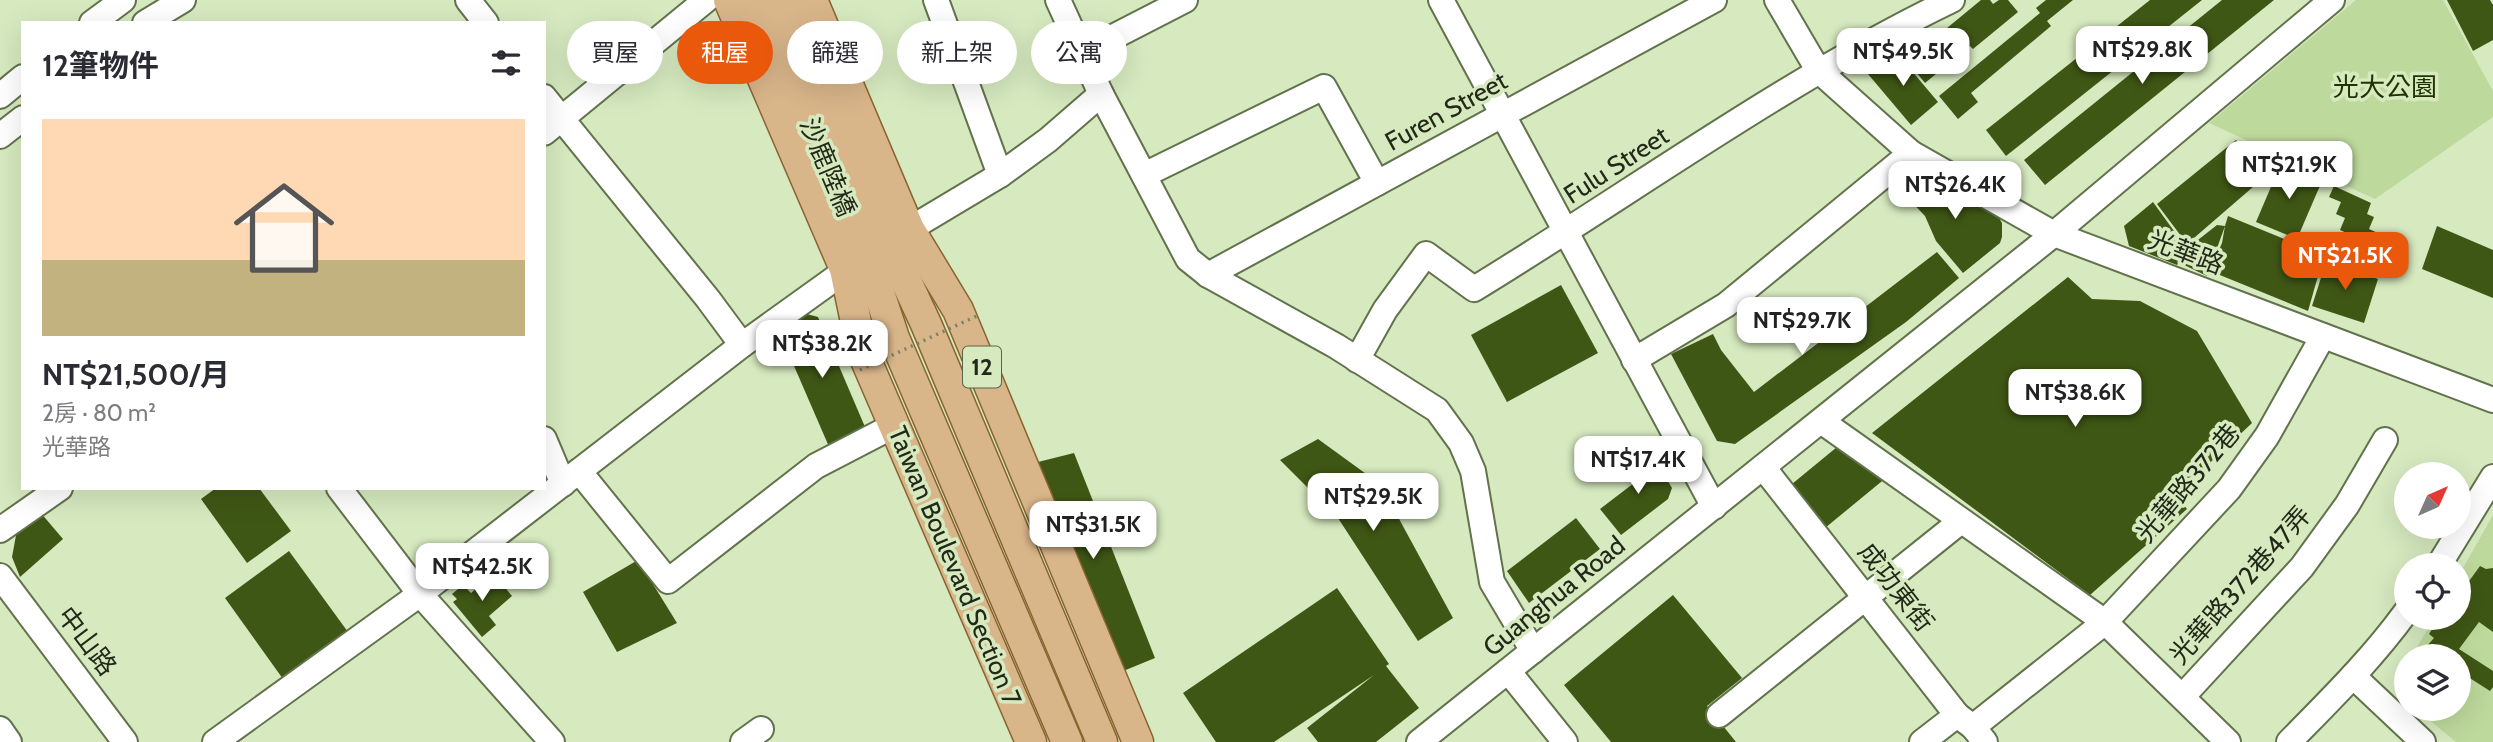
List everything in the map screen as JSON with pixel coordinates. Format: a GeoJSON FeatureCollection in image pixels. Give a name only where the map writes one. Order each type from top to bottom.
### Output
{"type":"FeatureCollection","features":[{"type":"Feature","properties":{"kind":"main road","name":"Taiwan Boulevard Section 7"},"geometry":{"type":"LineString","coordinates":[[729,0],[877,249],[926,324],[1102,742]]}},
{"type":"Feature","properties":{"kind":"main road","name":"沙鹿陸橋"},"geometry":{"type":"LineString","coordinates":[[757,0],[877,249]]}},
{"type":"Feature","properties":{"kind":"main road","name":"沙鹿陸橋"},"geometry":{"type":"LineString","coordinates":[[784,0],[877,249]]}},
{"type":"Feature","properties":{"kind":"main road","name":"Taiwan Boulevard Section 7"},"geometry":{"type":"LineString","coordinates":[[812,0],[877,249],[894,338],[1067,742]]}},
{"type":"Feature","properties":{"kind":"main road","name":"Taiwan Boulevard Section 7"},"geometry":{"type":"LineString","coordinates":[[877,249],[862,351],[1031,742]]}},
{"type":"Feature","properties":{"kind":"main road","name":"Taiwan Boulevard Section 7"},"geometry":{"type":"LineString","coordinates":[[877,249],[958,310],[1138,742]]}},
{"type":"Feature","properties":{"kind":"street"},"geometry":{"type":"LineString","coordinates":[[95,21],[123,0]]}},
{"type":"Feature","properties":{"kind":"street"},"geometry":{"type":"LineString","coordinates":[[148,21],[183,0]]}},
{"type":"Feature","properties":{"kind":"street"},"geometry":{"type":"LineString","coordinates":[[468,0],[484,21]]}},
{"type":"Feature","properties":{"kind":"street"},"geometry":{"type":"LineString","coordinates":[[553,127],[706,0]]}},
{"type":"Feature","properties":{"kind":"street"},"geometry":{"type":"LineString","coordinates":[[936,0],[1000,175]]}},
{"type":"Feature","properties":{"kind":"street"},"geometry":{"type":"LineString","coordinates":[[1058,0],[1068,21]]}},
{"type":"Feature","properties":{"kind":"street"},"geometry":{"type":"LineString","coordinates":[[1127,29],[1185,0]]}},
{"type":"Feature","properties":{"kind":"street"},"geometry":{"type":"LineString","coordinates":[[1441,0],[1714,507]]}},
{"type":"Feature","properties":{"kind":"street","name":"Furen Street"},"geometry":{"type":"LineString","coordinates":[[1208,275],[1714,0]]}},
{"type":"Feature","properties":{"kind":"street","name":"光華路"},"geometry":{"type":"LineString","coordinates":[[1777,0],[1818,70],[1911,153],[2054,234],[2493,400]]}},
{"type":"Feature","properties":{"kind":"street","name":"Fulu Street"},"geometry":{"type":"LineString","coordinates":[[1357,360],[1385,310],[1426,254],[1474,289],[1566,233],[1818,70],[1885,32],[1952,0]]}},
{"type":"Feature","properties":{"kind":"street","name":"Guanghua Road"},"geometry":{"type":"LineString","coordinates":[[1419,742],[2054,234],[2332,0]]}},
{"type":"Feature","properties":{"kind":"street"},"geometry":{"type":"LineString","coordinates":[[0,96],[21,79]]}},
{"type":"Feature","properties":{"kind":"street"},"geometry":{"type":"LineString","coordinates":[[1096,84],[1188,259],[1208,275],[1336,346],[1437,410],[1461,443],[1473,471],[1492,582],[1533,651]]}},
{"type":"Feature","properties":{"kind":"street"},"geometry":{"type":"LineString","coordinates":[[1144,175],[1324,87],[1377,183]]}},
{"type":"Feature","properties":{"kind":"street"},"geometry":{"type":"LineString","coordinates":[[215,742],[420,594],[742,345],[877,249],[1000,175],[1048,140],[1101,94]]}},
{"type":"Feature","properties":{"kind":"street"},"geometry":{"type":"LineString","coordinates":[[546,104],[553,127],[708,299],[742,345]]}},
{"type":"Feature","properties":{"kind":"street"},"geometry":{"type":"LineString","coordinates":[[0,136],[21,120]]}},
{"type":"Feature","properties":{"kind":"street"},"geometry":{"type":"LineString","coordinates":[[1634,360],[1726,305],[1911,153]]}},
{"type":"Feature","properties":{"kind":"street","name":"光華路372巷"},"geometry":{"type":"LineString","coordinates":[[1922,742],[1972,728],[2105,622],[2229,489],[2267,436],[2323,336]]}},
{"type":"Feature","properties":{"kind":"street"},"geometry":{"type":"LineString","coordinates":[[1821,421],[2105,622],[2228,742]]}},
{"type":"Feature","properties":{"kind":"street"},"geometry":{"type":"LineString","coordinates":[[546,442],[571,477],[668,581],[816,466],[895,425]]}},
{"type":"Feature","properties":{"kind":"street","name":"光華路372巷47弄"},"geometry":{"type":"LineString","coordinates":[[2183,696],[2302,567],[2347,505],[2385,440]]}},
{"type":"Feature","properties":{"kind":"street","name":"成功東街"},"geometry":{"type":"LineString","coordinates":[[1763,467],[1972,728]]}},
{"type":"Feature","properties":{"kind":"street"},"geometry":{"type":"LineString","coordinates":[[2446,553],[2493,477]]}},
{"type":"Feature","properties":{"kind":"street"},"geometry":{"type":"LineString","coordinates":[[0,530],[57,490]]}},
{"type":"Feature","properties":{"kind":"street"},"geometry":{"type":"LineString","coordinates":[[341,490],[420,594],[552,742]]}},
{"type":"Feature","properties":{"kind":"street"},"geometry":{"type":"LineString","coordinates":[[1719,715],[1961,521]]}},
{"type":"Feature","properties":{"kind":"street","name":"中山路"},"geometry":{"type":"LineString","coordinates":[[0,576],[125,742]]}},
{"type":"Feature","properties":{"kind":"street"},"geometry":{"type":"LineString","coordinates":[[2289,742],[2353,676],[2394,628]]}},
{"type":"Feature","properties":{"kind":"street"},"geometry":{"type":"LineString","coordinates":[[1508,671],[1566,742]]}},
{"type":"Feature","properties":{"kind":"street"},"geometry":{"type":"LineString","coordinates":[[2353,676],[2423,742]]}},
{"type":"Feature","properties":{"kind":"street"},"geometry":{"type":"LineString","coordinates":[[0,729],[9,742]]}},
{"type":"Feature","properties":{"kind":"path"},"geometry":{"type":"LineString","coordinates":[[860,370],[979,315]]}},
{"type":"Feature","properties":{"kind":"green space","name":"光大公園"},"geometry":{"type":"Polygon","coordinates":[[[2356,0],[2443,0],[2493,91],[2493,117],[2375,199],[2209,123],[2356,0]]]}},
{"type":"Feature","properties":{"kind":"green space"},"geometry":{"type":"Polygon","coordinates":[[[2493,515],[2493,742],[2456,742],[2431,721],[2471,721],[2471,644],[2419,644],[2427,630],[2471,630],[2471,554],[2493,515]]]}},
{"type":"Feature","properties":{"kind":"building"},"geometry":{"type":"Polygon","coordinates":[[[1981,0],[1990,0],[1993,4],[1999,0],[2008,0],[2018,12],[1973,49],[1970,46],[1925,83],[1907,61],[1981,0]]]}},
{"type":"Feature","properties":{"kind":"building"},"geometry":{"type":"Polygon","coordinates":[[[2046,0],[2073,0],[2047,21],[2051,26],[1971,93],[1978,102],[1958,119],[1939,96],[2040,13],[2036,8],[2046,0]]]}},
{"type":"Feature","properties":{"kind":"building"},"geometry":{"type":"Polygon","coordinates":[[[2150,0],[2202,0],[2006,156],[1986,130],[2150,0]]]}},
{"type":"Feature","properties":{"kind":"building"},"geometry":{"type":"Polygon","coordinates":[[[2222,0],[2274,0],[2045,185],[2024,160],[2222,0]]]}},
{"type":"Feature","properties":{"kind":"building"},"geometry":{"type":"Polygon","coordinates":[[[2447,0],[2490,0],[2493,5],[2493,40],[2473,51],[2447,0]]]}},
{"type":"Feature","properties":{"kind":"building"},"geometry":{"type":"Polygon","coordinates":[[[1895,51],[1938,102],[1911,125],[1868,74],[1895,51]]]}},
{"type":"Feature","properties":{"kind":"building"},"geometry":{"type":"Polygon","coordinates":[[[2236,140],[2268,174],[2187,244],[2157,204],[2236,140]]]}},
{"type":"Feature","properties":{"kind":"building"},"geometry":{"type":"Polygon","coordinates":[[[2282,161],[2322,181],[2297,239],[2256,222],[2282,161]]]}},
{"type":"Feature","properties":{"kind":"building"},"geometry":{"type":"Polygon","coordinates":[[[1925,172],[1998,216],[2002,223],[2000,243],[1963,273],[1936,241],[1925,216],[1902,192],[1918,175],[1925,172]]]}},
{"type":"Feature","properties":{"kind":"building"},"geometry":{"type":"Polygon","coordinates":[[[2334,186],[2371,203],[2367,214],[2374,217],[2369,229],[2380,234],[2375,246],[2385,251],[2377,276],[2341,260],[2349,234],[2340,230],[2345,218],[2336,214],[2341,202],[2329,197],[2334,186]]]}},
{"type":"Feature","properties":{"kind":"building"},"geometry":{"type":"Polygon","coordinates":[[[2153,202],[2187,249],[2177,265],[2129,246],[2124,226],[2153,202]]]}},
{"type":"Feature","properties":{"kind":"building"},"geometry":{"type":"Polygon","coordinates":[[[2228,216],[2324,255],[2308,311],[2210,271],[2222,243],[2228,216]]]}},
{"type":"Feature","properties":{"kind":"building"},"geometry":{"type":"Polygon","coordinates":[[[2217,225],[2225,226],[2207,276],[2182,264],[2189,247],[2217,225]]]}},
{"type":"Feature","properties":{"kind":"building"},"geometry":{"type":"Polygon","coordinates":[[[2437,226],[2493,250],[2493,298],[2422,269],[2437,226]]]}},
{"type":"Feature","properties":{"kind":"building"},"geometry":{"type":"Polygon","coordinates":[[[1937,252],[1959,278],[1906,322],[1735,444],[1717,441],[1671,354],[1713,334],[1721,350],[1754,392],[1937,252]]]}},
{"type":"Feature","properties":{"kind":"building"},"geometry":{"type":"Polygon","coordinates":[[[2326,262],[2378,279],[2364,323],[2312,306],[2326,262]]]}},
{"type":"Feature","properties":{"kind":"building"},"geometry":{"type":"Polygon","coordinates":[[[2068,277],[2092,299],[2140,301],[2197,331],[2252,423],[2176,495],[2187,509],[2090,595],[1872,433],[2068,277]]]}},
{"type":"Feature","properties":{"kind":"building"},"geometry":{"type":"Polygon","coordinates":[[[1561,285],[1598,353],[1507,402],[1471,335],[1561,285]]]}},
{"type":"Feature","properties":{"kind":"building"},"geometry":{"type":"Polygon","coordinates":[[[799,312],[818,317],[868,434],[830,449],[778,329],[799,312]]]}},
{"type":"Feature","properties":{"kind":"building"},"geometry":{"type":"Polygon","coordinates":[[[1318,439],[1380,484],[1453,618],[1418,641],[1338,518],[1280,460],[1318,439]]]}},
{"type":"Feature","properties":{"kind":"building"},"geometry":{"type":"Polygon","coordinates":[[[1837,447],[1887,477],[1825,528],[1792,484],[1837,447]]]}},
{"type":"Feature","properties":{"kind":"building"},"geometry":{"type":"Polygon","coordinates":[[[1074,453],[1155,658],[1116,674],[1030,464],[1074,453]]]}},
{"type":"Feature","properties":{"kind":"building"},"geometry":{"type":"Polygon","coordinates":[[[1653,456],[1672,488],[1668,499],[1621,535],[1600,509],[1634,483],[1623,469],[1653,456]]]}},
{"type":"Feature","properties":{"kind":"building"},"geometry":{"type":"Polygon","coordinates":[[[213,490],[260,490],[291,531],[247,563],[201,499],[213,490]]]}},
{"type":"Feature","properties":{"kind":"building"},"geometry":{"type":"Polygon","coordinates":[[[40,512],[63,539],[20,577],[12,557],[17,530],[40,512]]]}},
{"type":"Feature","properties":{"kind":"building"},"geometry":{"type":"Polygon","coordinates":[[[1576,518],[1600,549],[1529,603],[1507,571],[1576,518]]]}},
{"type":"Feature","properties":{"kind":"building"},"geometry":{"type":"Polygon","coordinates":[[[289,551],[348,632],[283,679],[225,598],[289,551]]]}},
{"type":"Feature","properties":{"kind":"building"},"geometry":{"type":"Polygon","coordinates":[[[638,560],[677,623],[617,652],[583,592],[638,560]]]}},
{"type":"Feature","properties":{"kind":"building"},"geometry":{"type":"Polygon","coordinates":[[[2480,566],[2493,568],[2493,632],[2479,622],[2463,644],[2429,644],[2434,638],[2429,634],[2432,630],[2471,630],[2471,578],[2480,566]]]}},
{"type":"Feature","properties":{"kind":"building"},"geometry":{"type":"Polygon","coordinates":[[[492,572],[512,596],[489,616],[496,625],[482,637],[453,602],[457,599],[452,594],[463,585],[471,593],[477,588],[475,586],[492,572]]]}},
{"type":"Feature","properties":{"kind":"building"},"geometry":{"type":"Polygon","coordinates":[[[1337,588],[1389,664],[1386,666],[1419,708],[1376,742],[1318,742],[1307,728],[1374,675],[1274,742],[1216,742],[1183,693],[1337,588]]]}},
{"type":"Feature","properties":{"kind":"building"},"geometry":{"type":"Polygon","coordinates":[[[1673,595],[1742,678],[1707,706],[1736,742],[1611,742],[1564,685],[1673,595]]]}},
{"type":"Feature","properties":{"kind":"building"},"geometry":{"type":"Polygon","coordinates":[[[2471,657],[2493,671],[2493,687],[2490,691],[2471,679],[2471,657]]]}}]}
